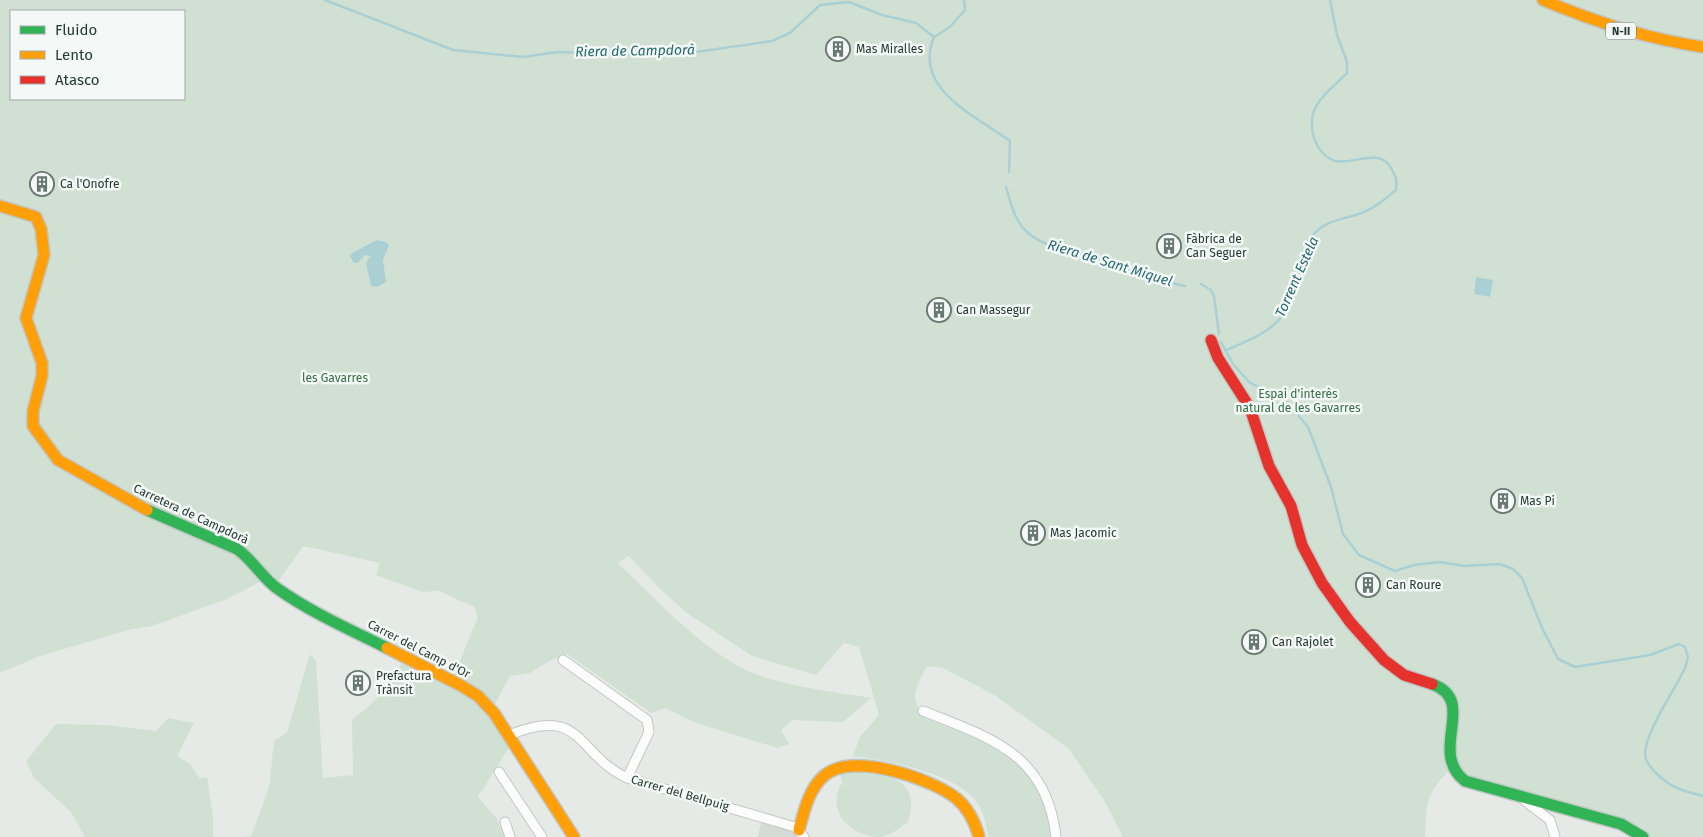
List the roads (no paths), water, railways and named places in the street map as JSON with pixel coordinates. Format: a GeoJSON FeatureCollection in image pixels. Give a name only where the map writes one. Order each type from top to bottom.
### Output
{"type":"FeatureCollection","features":[{"type":"Feature","properties":{"kind":"main road","name":"N-II"},"geometry":{"type":"LineString","coordinates":[[1542,0],[1612,28],[1668,42],[1703,48]]}},
{"type":"Feature","properties":{"kind":"main road","name":"Carretera de Campdorà"},"geometry":{"type":"LineString","coordinates":[[0,206],[36,217],[42,227],[44,241],[40,280],[26,318],[42,363],[42,376],[33,411],[33,426],[46,445],[58,460],[96,483],[151,512],[237,549],[250,558],[276,588]]}},
{"type":"Feature","properties":{"kind":"main road"},"geometry":{"type":"LineString","coordinates":[[1211,340],[1214,353],[1244,397],[1256,422],[1270,466],[1288,501],[1302,546],[1317,574],[1366,641],[1390,665],[1407,676],[1444,690],[1449,694],[1452,712],[1450,762],[1454,774],[1465,781],[1621,824],[1642,835]]}},
{"type":"Feature","properties":{"kind":"main road","name":"Carrer del Camp d'Or"},"geometry":{"type":"LineString","coordinates":[[276,588],[314,611],[460,684],[485,703],[509,735],[574,837]]}},
{"type":"Feature","properties":{"kind":"main road"},"geometry":{"type":"LineString","coordinates":[[802,834],[808,802],[820,780],[831,771],[851,767],[888,770],[940,787],[966,807],[979,837]]}},
{"type":"Feature","properties":{"kind":"street"},"geometry":{"type":"LineString","coordinates":[[563,660],[647,720],[649,732],[627,778]]}},
{"type":"Feature","properties":{"kind":"street"},"geometry":{"type":"LineString","coordinates":[[923,711],[982,735],[1019,757],[1047,796],[1056,837]]}},
{"type":"Feature","properties":{"kind":"street","name":"Carrer del Bellpuig"},"geometry":{"type":"LineString","coordinates":[[509,735],[544,726],[570,730],[582,739],[604,764],[627,778],[789,825],[802,834]]}},
{"type":"Feature","properties":{"kind":"street"},"geometry":{"type":"LineString","coordinates":[[499,772],[542,837]]}},
{"type":"Feature","properties":{"kind":"street"},"geometry":{"type":"LineString","coordinates":[[1502,790],[1511,797],[1529,803],[1541,811],[1550,820],[1555,837]]}},
{"type":"Feature","properties":{"kind":"street"},"geometry":{"type":"LineString","coordinates":[[505,822],[510,837]]}},
{"type":"Feature","properties":{"kind":"water"},"geometry":{"type":"Polygon","coordinates":[[[377,240],[386,242],[389,245],[383,260],[386,282],[377,287],[371,286],[366,263],[370,256],[365,255],[358,263],[354,263],[350,256],[352,253],[377,240]]]}},
{"type":"Feature","properties":{"kind":"water"},"geometry":{"type":"Polygon","coordinates":[[[1476,277],[1493,280],[1490,297],[1474,294],[1476,277]]]}},
{"type":"Feature","properties":{"kind":"waterway","name":"Riera de Campdorà"},"geometry":{"type":"LineString","coordinates":[[325,0],[453,50],[523,57],[558,52],[631,55],[682,54],[772,41],[790,33],[820,5],[849,2],[882,15],[916,23],[934,37]]}},
{"type":"Feature","properties":{"kind":"waterway","name":"Riera de Sant Miquel"},"geometry":{"type":"LineString","coordinates":[[964,0],[965,10],[950,27],[934,37],[930,55],[932,72],[939,86],[951,99],[965,111],[1010,141],[1009,172]]}},
{"type":"Feature","properties":{"kind":"waterway","name":"Torrent Estela"},"geometry":{"type":"LineString","coordinates":[[1225,351],[1264,332],[1276,323],[1287,305],[1307,244],[1319,229],[1331,222],[1369,210],[1396,190],[1395,176],[1386,162],[1373,158],[1342,162],[1335,161],[1324,154],[1316,143],[1312,131],[1314,111],[1324,96],[1347,73],[1347,62],[1337,35],[1330,0]]}},
{"type":"Feature","properties":{"kind":"waterway","name":"Riera de Sant Miquel"},"geometry":{"type":"LineString","coordinates":[[1006,187],[1019,222],[1034,238],[1050,245],[1094,257],[1138,274],[1185,286]]}},
{"type":"Feature","properties":{"kind":"waterway","name":"Riera de Sant Miquel"},"geometry":{"type":"LineString","coordinates":[[1201,284],[1211,290],[1214,296],[1219,334]]}},
{"type":"Feature","properties":{"kind":"waterway","name":"Riera de Sant Miquel"},"geometry":{"type":"LineString","coordinates":[[1221,342],[1233,364],[1249,382],[1288,403],[1308,427],[1331,487],[1343,534],[1359,555],[1395,571],[1414,565],[1441,562],[1464,566],[1500,564],[1513,569],[1522,578],[1542,628],[1558,659],[1575,667],[1650,655],[1679,644],[1685,647],[1688,657],[1685,668],[1650,734],[1646,745],[1645,757],[1652,769],[1672,786],[1703,796]]}},
{"type":"Feature","properties":{"kind":"place","name":"Mas Miralles"},"geometry":{"type":"Point","coordinates":[838,49]}},
{"type":"Feature","properties":{"kind":"place","name":"Ca l'Onofre"},"geometry":{"type":"Point","coordinates":[42,184]}},
{"type":"Feature","properties":{"kind":"place","name":"Fàbrica de Can Seguer"},"geometry":{"type":"Point","coordinates":[1169,246]}},
{"type":"Feature","properties":{"kind":"place","name":"Can Massegur"},"geometry":{"type":"Point","coordinates":[939,310]}},
{"type":"Feature","properties":{"kind":"place","name":"Mas Pi"},"geometry":{"type":"Point","coordinates":[1503,501]}},
{"type":"Feature","properties":{"kind":"place","name":"Mas Jacomic"},"geometry":{"type":"Point","coordinates":[1033,533]}},
{"type":"Feature","properties":{"kind":"place","name":"Can Roure"},"geometry":{"type":"Point","coordinates":[1368,585]}},
{"type":"Feature","properties":{"kind":"place","name":"Can Rajolet"},"geometry":{"type":"Point","coordinates":[1254,642]}},
{"type":"Feature","properties":{"kind":"place","name":"Prefactura Trànsit"},"geometry":{"type":"Point","coordinates":[358,683]}},
{"type":"Feature","properties":{"kind":"park label","name":"les Gavarres"},"geometry":{"type":"Point","coordinates":[335,378]}},
{"type":"Feature","properties":{"kind":"park label","name":"Espai d'interès natural de les Gavarres"},"geometry":{"type":"Point","coordinates":[1298,401]}}]}
